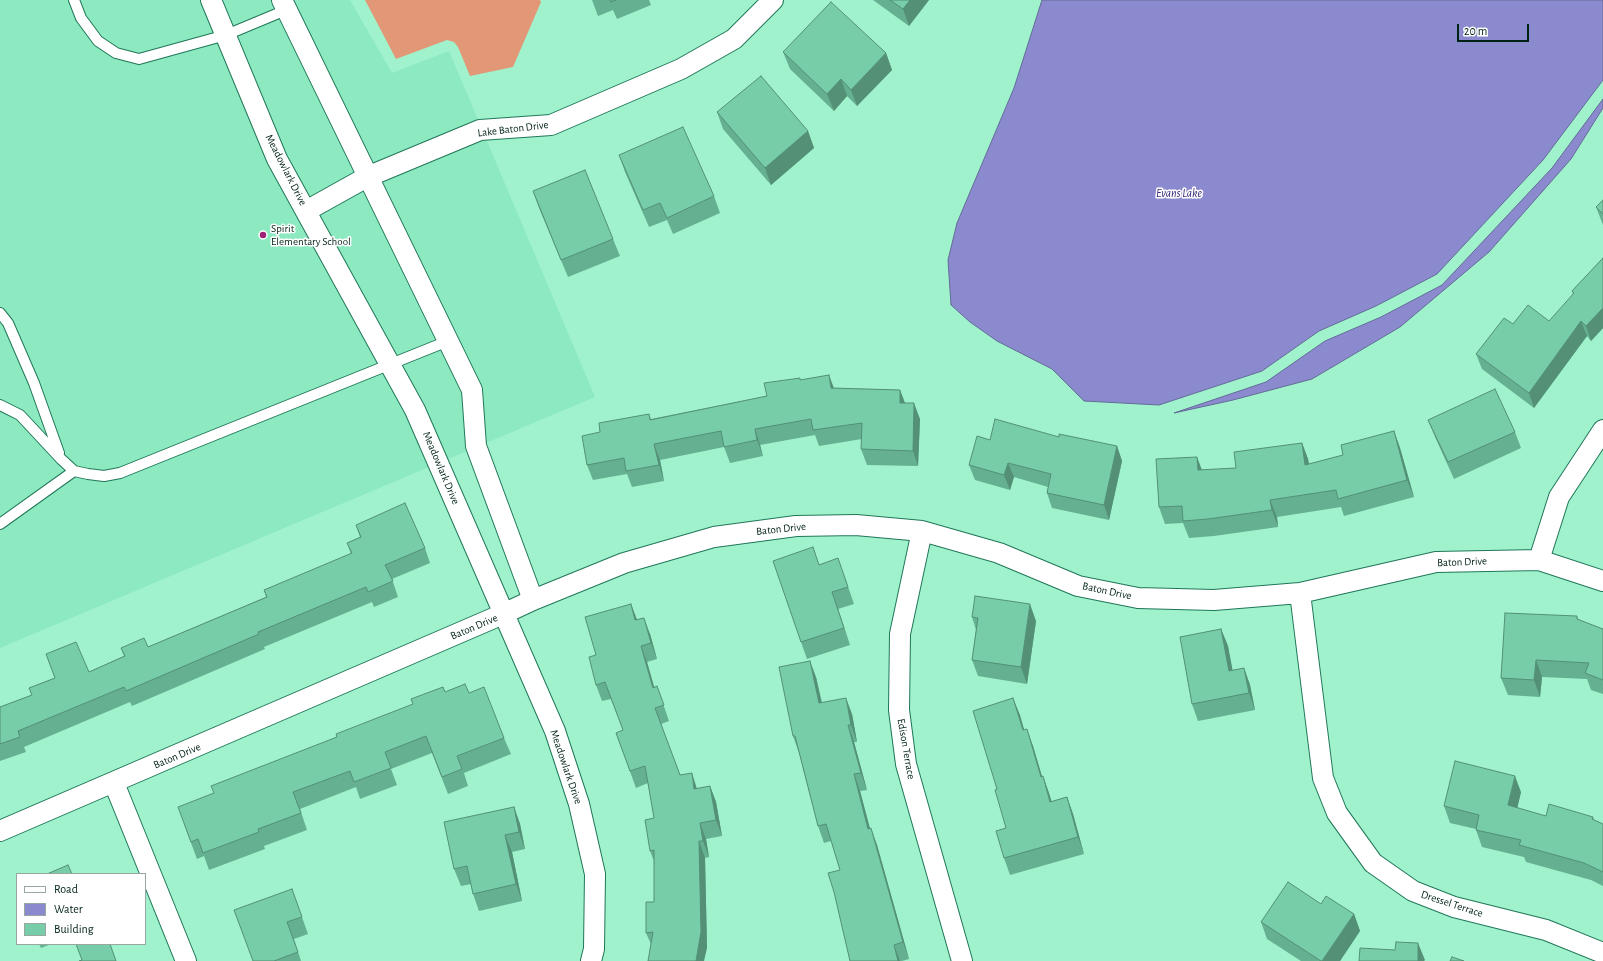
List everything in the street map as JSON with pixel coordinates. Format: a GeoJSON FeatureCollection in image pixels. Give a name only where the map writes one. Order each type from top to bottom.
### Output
{"type":"FeatureCollection","features":[{"type":"Feature","properties":{"kind":"street","name":"Meadowlark Drive"},"geometry":{"type":"LineString","coordinates":[[211,0],[278,159],[415,410],[555,731],[579,804],[595,874],[594,949],[591,961]]}},
{"type":"Feature","properties":{"kind":"street","name":"Lake Baton Drive"},"geometry":{"type":"LineString","coordinates":[[306,211],[367,177],[480,130],[551,125],[681,69],[734,39],[773,0]]}},
{"type":"Feature","properties":{"kind":"street"},"geometry":{"type":"LineString","coordinates":[[284,5],[472,390],[476,446],[533,600]]}},
{"type":"Feature","properties":{"kind":"street"},"geometry":{"type":"LineString","coordinates":[[1539,560],[1559,497],[1603,430]]}},
{"type":"Feature","properties":{"kind":"street","name":"Baton Drive"},"geometry":{"type":"LineString","coordinates":[[0,831],[114,783],[533,600],[624,563],[714,537],[796,526],[856,525],[922,532],[999,553],[1078,586],[1138,598],[1214,600],[1300,593],[1436,562],[1539,560],[1603,582]]}},
{"type":"Feature","properties":{"kind":"street","name":"Edison Terrace"},"geometry":{"type":"LineString","coordinates":[[922,532],[900,634],[899,710],[906,764],[962,961]]}},
{"type":"Feature","properties":{"kind":"street","name":"Dressel Terrace"},"geometry":{"type":"LineString","coordinates":[[1300,593],[1323,778],[1337,813],[1373,863],[1413,891],[1454,907],[1546,930],[1603,953]]}},
{"type":"Feature","properties":{"kind":"street"},"geometry":{"type":"LineString","coordinates":[[114,783],[186,961]]}},
{"type":"Feature","properties":{"kind":"lane"},"geometry":{"type":"LineString","coordinates":[[74,0],[81,18],[98,41],[116,53],[139,58],[226,35],[284,5]]}},
{"type":"Feature","properties":{"kind":"lane"},"geometry":{"type":"LineString","coordinates":[[0,313],[8,323],[34,383],[61,459]]}},
{"type":"Feature","properties":{"kind":"lane"},"geometry":{"type":"LineString","coordinates":[[0,405],[20,415],[74,471],[104,476],[120,473],[448,341]]}},
{"type":"Feature","properties":{"kind":"lane"},"geometry":{"type":"LineString","coordinates":[[0,524],[74,471]]}},
{"type":"Feature","properties":{"kind":"shaded area","name":"Spirit Elementary School"},"geometry":{"type":"Polygon","coordinates":[[[0,0],[350,0],[392,73],[449,51],[595,397],[0,648],[0,0]]]}},
{"type":"Feature","properties":{"kind":"shaded area"},"geometry":{"type":"Polygon","coordinates":[[[365,0],[540,0],[541,2],[513,67],[470,76],[458,47],[454,42],[447,40],[396,59],[365,0]]]}},
{"type":"Feature","properties":{"kind":"water","name":"Evans Lake"},"geometry":{"type":"Polygon","coordinates":[[[1042,0],[1603,0],[1603,80],[1543,160],[1437,274],[1376,306],[1319,331],[1262,371],[1159,405],[1084,401],[1052,369],[997,341],[970,322],[951,305],[948,260],[957,223],[1014,88],[1042,0]]]}},
{"type":"Feature","properties":{"kind":"water"},"geometry":{"type":"Polygon","coordinates":[[[1603,99],[1603,108],[1571,159],[1489,252],[1400,327],[1312,379],[1233,400],[1174,413],[1266,382],[1325,341],[1381,317],[1442,285],[1552,168],[1603,99]]]}},
{"type":"Feature","properties":{"kind":"building"},"geometry":{"type":"Polygon","coordinates":[[[890,0],[910,0],[903,9],[890,0]]]}},
{"type":"Feature","properties":{"kind":"building"},"geometry":{"type":"Polygon","coordinates":[[[831,2],[886,53],[851,90],[841,79],[827,94],[783,52],[831,2]]]}},
{"type":"Feature","properties":{"kind":"building"},"geometry":{"type":"Polygon","coordinates":[[[761,76],[808,131],[765,168],[717,112],[761,76]]]}},
{"type":"Feature","properties":{"kind":"building"},"geometry":{"type":"Polygon","coordinates":[[[683,127],[714,196],[667,218],[660,203],[643,210],[619,155],[683,127]]]}},
{"type":"Feature","properties":{"kind":"building"},"geometry":{"type":"Polygon","coordinates":[[[585,170],[613,239],[561,260],[533,191],[585,170]]]}},
{"type":"Feature","properties":{"kind":"building"},"geometry":{"type":"Polygon","coordinates":[[[1603,200],[1603,214],[1596,207],[1603,200]]]}},
{"type":"Feature","properties":{"kind":"building"},"geometry":{"type":"Polygon","coordinates":[[[1603,258],[1603,308],[1586,326],[1581,321],[1529,393],[1476,354],[1504,318],[1513,324],[1528,305],[1549,321],[1574,293],[1572,291],[1603,258]]]}},
{"type":"Feature","properties":{"kind":"building"},"geometry":{"type":"Polygon","coordinates":[[[829,375],[831,388],[900,390],[900,403],[914,403],[913,451],[861,449],[862,423],[813,430],[811,419],[755,429],[757,440],[724,447],[721,431],[654,444],[659,465],[626,471],[624,458],[587,465],[582,436],[600,432],[599,423],[649,414],[650,420],[767,396],[764,383],[800,378],[800,380],[829,375]]]}},
{"type":"Feature","properties":{"kind":"building"},"geometry":{"type":"Polygon","coordinates":[[[1495,389],[1515,432],[1448,462],[1428,420],[1495,389]]]}},
{"type":"Feature","properties":{"kind":"building"},"geometry":{"type":"Polygon","coordinates":[[[995,419],[1059,437],[1059,434],[1117,446],[1104,505],[1047,493],[1051,474],[1008,463],[1004,475],[969,465],[977,436],[990,440],[995,419]]]}},
{"type":"Feature","properties":{"kind":"building"},"geometry":{"type":"Polygon","coordinates":[[[1394,431],[1407,480],[1338,499],[1336,490],[1270,500],[1272,510],[1208,519],[1183,521],[1182,506],[1159,507],[1156,459],[1197,457],[1198,470],[1236,468],[1234,452],[1302,443],[1305,465],[1343,455],[1341,445],[1394,431]]]}},
{"type":"Feature","properties":{"kind":"building"},"geometry":{"type":"Polygon","coordinates":[[[405,503],[425,548],[385,565],[393,581],[368,592],[366,587],[258,632],[259,634],[126,691],[124,687],[18,731],[20,737],[0,744],[0,707],[32,695],[29,688],[55,678],[46,654],[76,642],[89,672],[125,656],[121,648],[144,638],[148,647],[267,597],[264,590],[352,553],[347,543],[361,537],[356,525],[405,503]]]}},
{"type":"Feature","properties":{"kind":"building"},"geometry":{"type":"Polygon","coordinates":[[[813,547],[819,565],[838,558],[848,587],[832,592],[844,628],[801,642],[773,561],[813,547]]]}},
{"type":"Feature","properties":{"kind":"building"},"geometry":{"type":"Polygon","coordinates":[[[975,596],[1030,604],[1021,667],[972,660],[978,618],[972,617],[975,596]]]}},
{"type":"Feature","properties":{"kind":"building"},"geometry":{"type":"Polygon","coordinates":[[[631,604],[635,620],[644,618],[651,643],[641,646],[653,688],[657,686],[664,705],[655,708],[680,775],[692,773],[694,789],[710,786],[716,820],[700,823],[703,841],[699,841],[701,932],[696,961],[648,961],[653,932],[646,933],[646,902],[654,902],[654,850],[650,851],[645,820],[654,818],[645,766],[630,771],[616,733],[623,730],[605,682],[596,685],[589,657],[596,655],[585,617],[631,604]]]}},
{"type":"Feature","properties":{"kind":"building"},"geometry":{"type":"Polygon","coordinates":[[[1505,613],[1577,616],[1577,619],[1603,629],[1603,680],[1585,673],[1589,663],[1536,660],[1534,680],[1501,678],[1505,613]]]}},
{"type":"Feature","properties":{"kind":"building"},"geometry":{"type":"Polygon","coordinates":[[[1221,629],[1229,671],[1244,668],[1249,693],[1192,704],[1180,637],[1221,629]]]}},
{"type":"Feature","properties":{"kind":"building"},"geometry":{"type":"Polygon","coordinates":[[[810,661],[819,703],[846,698],[851,725],[848,725],[861,773],[854,774],[868,829],[871,828],[903,942],[894,945],[898,961],[850,961],[834,892],[828,873],[840,870],[826,824],[818,826],[795,736],[793,736],[779,667],[810,661]]]}},
{"type":"Feature","properties":{"kind":"building"},"geometry":{"type":"Polygon","coordinates":[[[465,684],[469,693],[484,687],[504,738],[457,756],[462,769],[442,777],[426,736],[385,752],[391,768],[354,782],[350,771],[293,792],[301,813],[258,829],[259,832],[203,853],[198,839],[191,842],[178,807],[214,793],[211,786],[337,737],[336,734],[413,704],[411,699],[443,687],[445,692],[465,684]]]}},
{"type":"Feature","properties":{"kind":"building"},"geometry":{"type":"Polygon","coordinates":[[[1013,698],[1023,730],[1027,729],[1050,802],[1067,797],[1078,837],[1004,858],[996,831],[1006,828],[995,790],[997,789],[973,711],[1013,698]]]}},
{"type":"Feature","properties":{"kind":"building"},"geometry":{"type":"Polygon","coordinates":[[[1455,761],[1515,776],[1508,805],[1546,816],[1549,804],[1593,817],[1592,819],[1603,824],[1603,872],[1584,863],[1519,845],[1521,840],[1476,830],[1479,815],[1444,806],[1455,761]]]}},
{"type":"Feature","properties":{"kind":"building"},"geometry":{"type":"Polygon","coordinates":[[[514,807],[519,832],[505,835],[516,884],[473,894],[467,866],[454,869],[444,822],[514,807]]]}},
{"type":"Feature","properties":{"kind":"building"},"geometry":{"type":"Polygon","coordinates":[[[68,865],[72,873],[49,873],[68,865]]]}},
{"type":"Feature","properties":{"kind":"building"},"geometry":{"type":"Polygon","coordinates":[[[1288,882],[1321,904],[1326,896],[1354,914],[1322,961],[1261,922],[1288,882]]]}},
{"type":"Feature","properties":{"kind":"building"},"geometry":{"type":"Polygon","coordinates":[[[292,889],[302,917],[287,922],[298,952],[274,961],[253,961],[234,910],[292,889]]]}},
{"type":"Feature","properties":{"kind":"building"},"geometry":{"type":"Polygon","coordinates":[[[1396,942],[1418,943],[1418,961],[1359,961],[1360,948],[1395,950],[1396,942]]]}},
{"type":"Feature","properties":{"kind":"building"},"geometry":{"type":"Polygon","coordinates":[[[76,945],[110,945],[116,961],[79,961],[82,960],[76,945]]]}},
{"type":"Feature","properties":{"kind":"building"},"geometry":{"type":"Polygon","coordinates":[[[1452,957],[1464,961],[1450,961],[1452,957]]]}},
{"type":"Feature","properties":{"kind":"place","name":"Spirit Elementary School"},"geometry":{"type":"Point","coordinates":[263,235]}}]}
